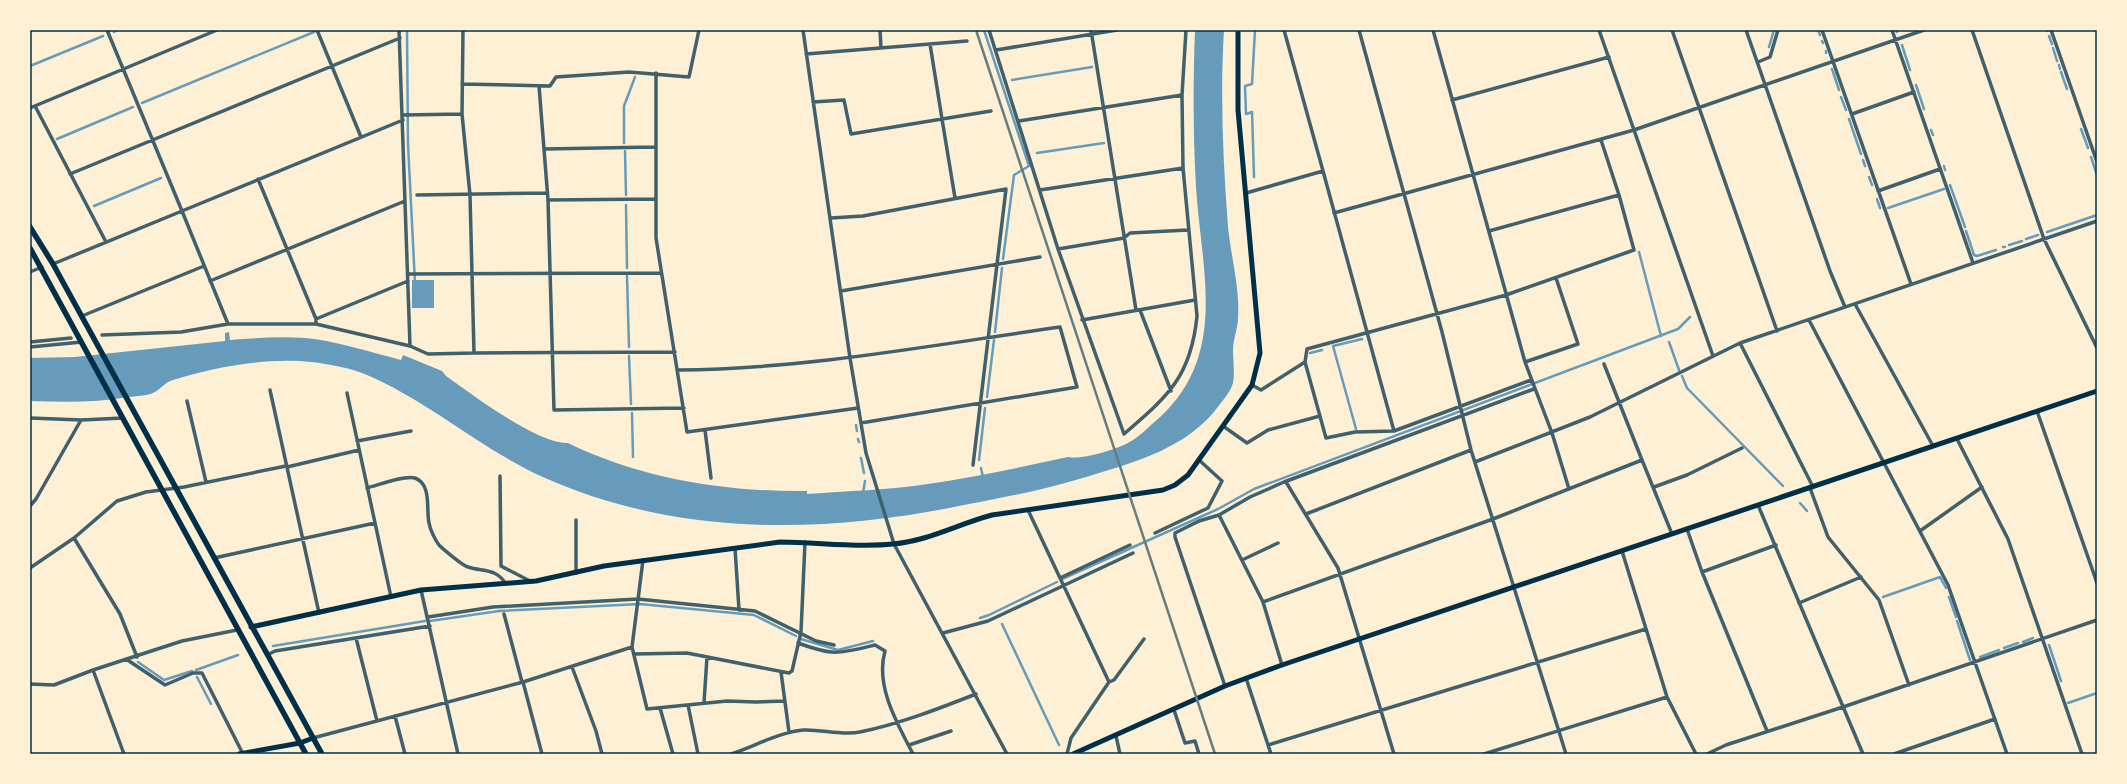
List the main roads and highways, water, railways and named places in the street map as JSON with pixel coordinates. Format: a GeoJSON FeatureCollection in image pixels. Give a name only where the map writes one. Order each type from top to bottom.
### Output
{"type":"FeatureCollection","features":[{"type":"Feature","properties":{"kind":"main road"},"geometry":{"type":"LineString","coordinates":[[251,627],[421,590],[532,582],[604,566],[780,542],[805,542],[854,547],[894,544],[938,535],[972,521],[992,515],[1163,490],[1175,485],[1188,475],[1199,460],[1252,385],[1256,372],[1260,343],[1238,95],[1238,30]]}},
{"type":"Feature","properties":{"kind":"main road"},"geometry":{"type":"LineString","coordinates":[[30,227],[82,316],[213,558],[322,754]]}},
{"type":"Feature","properties":{"kind":"main road"},"geometry":{"type":"LineString","coordinates":[[30,248],[42,267],[161,490],[306,754]]}},
{"type":"Feature","properties":{"kind":"main road"},"geometry":{"type":"LineString","coordinates":[[1073,754],[1225,686],[1282,665],[1884,464],[1932,446],[1958,439],[2097,391]]}},
{"type":"Feature","properties":{"kind":"main road"},"geometry":{"type":"LineString","coordinates":[[241,754],[300,743],[313,738]]}},
{"type":"Feature","properties":{"kind":"water"},"geometry":{"type":"Polygon","coordinates":[[[1195,30],[1224,30],[1222,104],[1225,178],[1229,238],[1238,295],[1238,322],[1233,346],[1233,383],[1226,397],[1207,419],[1193,432],[1160,451],[1142,459],[1035,491],[898,517],[796,525],[745,524],[694,519],[644,510],[594,497],[545,478],[522,467],[390,386],[367,375],[347,368],[332,365],[295,361],[241,364],[189,375],[170,381],[156,392],[150,394],[92,401],[30,401],[30,358],[75,357],[225,341],[225,333],[229,332],[230,340],[276,337],[310,338],[341,344],[401,360],[403,355],[442,371],[446,376],[488,406],[522,427],[539,435],[555,441],[568,443],[625,466],[684,481],[715,486],[776,491],[807,491],[807,494],[883,489],[946,481],[999,472],[1068,457],[1074,458],[1106,452],[1126,444],[1139,435],[1159,418],[1181,393],[1195,367],[1203,339],[1206,310],[1205,280],[1196,187],[1194,148],[1195,30]]]}},
{"type":"Feature","properties":{"kind":"water"},"geometry":{"type":"Polygon","coordinates":[[[412,280],[434,280],[434,308],[412,308],[412,280]]]}},
{"type":"Feature","properties":{"kind":"waterway"},"geometry":{"type":"LineString","coordinates":[[114,32],[118,30]]}},
{"type":"Feature","properties":{"kind":"waterway"},"geometry":{"type":"LineString","coordinates":[[407,30],[408,144],[415,283]]}},
{"type":"Feature","properties":{"kind":"waterway"},"geometry":{"type":"LineString","coordinates":[[984,30],[1029,166],[1014,175],[1003,259]]}},
{"type":"Feature","properties":{"kind":"waterway"},"geometry":{"type":"LineString","coordinates":[[1254,177],[1252,112],[1246,114],[1245,86],[1252,84],[1255,30]]}},
{"type":"Feature","properties":{"kind":"waterway"},"geometry":{"type":"LineString","coordinates":[[1769,47],[1774,30]]}},
{"type":"Feature","properties":{"kind":"waterway"},"geometry":{"type":"LineString","coordinates":[[1818,30],[1820,35]]}},
{"type":"Feature","properties":{"kind":"waterway"},"geometry":{"type":"LineString","coordinates":[[142,103],[314,32]]}},
{"type":"Feature","properties":{"kind":"waterway"},"geometry":{"type":"LineString","coordinates":[[30,66],[103,36]]}},
{"type":"Feature","properties":{"kind":"waterway"},"geometry":{"type":"LineString","coordinates":[[2049,36],[2052,44]]}},
{"type":"Feature","properties":{"kind":"waterway"},"geometry":{"type":"LineString","coordinates":[[1902,45],[1910,70]]}},
{"type":"Feature","properties":{"kind":"waterway"},"geometry":{"type":"LineString","coordinates":[[2053,48],[2057,61]]}},
{"type":"Feature","properties":{"kind":"waterway"},"geometry":{"type":"LineString","coordinates":[[2059,65],[2060,69]]}},
{"type":"Feature","properties":{"kind":"waterway"},"geometry":{"type":"LineString","coordinates":[[1012,80],[1092,67]]}},
{"type":"Feature","properties":{"kind":"waterway"},"geometry":{"type":"LineString","coordinates":[[1832,69],[1839,90]]}},
{"type":"Feature","properties":{"kind":"waterway"},"geometry":{"type":"LineString","coordinates":[[2061,72],[2067,89]]}},
{"type":"Feature","properties":{"kind":"waterway"},"geometry":{"type":"LineString","coordinates":[[624,143],[624,106],[635,77]]}},
{"type":"Feature","properties":{"kind":"waterway"},"geometry":{"type":"LineString","coordinates":[[1916,85],[1924,109]]}},
{"type":"Feature","properties":{"kind":"waterway"},"geometry":{"type":"LineString","coordinates":[[1841,97],[1846,110]]}},
{"type":"Feature","properties":{"kind":"waterway"},"geometry":{"type":"LineString","coordinates":[[57,139],[133,107]]}},
{"type":"Feature","properties":{"kind":"waterway"},"geometry":{"type":"LineString","coordinates":[[1849,119],[1861,154]]}},
{"type":"Feature","properties":{"kind":"waterway"},"geometry":{"type":"LineString","coordinates":[[2081,129],[2088,148]]}},
{"type":"Feature","properties":{"kind":"waterway"},"geometry":{"type":"LineString","coordinates":[[1931,130],[1933,135]]}},
{"type":"Feature","properties":{"kind":"waterway"},"geometry":{"type":"LineString","coordinates":[[1037,153],[1104,143]]}},
{"type":"Feature","properties":{"kind":"waterway"},"geometry":{"type":"LineString","coordinates":[[625,151],[626,195]]}},
{"type":"Feature","properties":{"kind":"waterway"},"geometry":{"type":"LineString","coordinates":[[2091,157],[2097,175]]}},
{"type":"Feature","properties":{"kind":"waterway"},"geometry":{"type":"LineString","coordinates":[[1863,160],[1865,166]]}},
{"type":"Feature","properties":{"kind":"waterway"},"geometry":{"type":"LineString","coordinates":[[1944,166],[1945,170]]}},
{"type":"Feature","properties":{"kind":"waterway"},"geometry":{"type":"LineString","coordinates":[[1869,177],[1872,185]]}},
{"type":"Feature","properties":{"kind":"waterway"},"geometry":{"type":"LineString","coordinates":[[94,206],[161,178]]}},
{"type":"Feature","properties":{"kind":"waterway"},"geometry":{"type":"LineString","coordinates":[[1950,185],[1965,227]]}},
{"type":"Feature","properties":{"kind":"waterway"},"geometry":{"type":"LineString","coordinates":[[1888,208],[1944,189]]}},
{"type":"Feature","properties":{"kind":"waterway"},"geometry":{"type":"LineString","coordinates":[[1877,199],[1880,208]]}},
{"type":"Feature","properties":{"kind":"waterway"},"geometry":{"type":"LineString","coordinates":[[626,205],[627,268]]}},
{"type":"Feature","properties":{"kind":"waterway"},"geometry":{"type":"LineString","coordinates":[[2047,232],[2097,215]]}},
{"type":"Feature","properties":{"kind":"waterway"},"geometry":{"type":"LineString","coordinates":[[1966,231],[1974,255],[1977,256],[1996,250]]}},
{"type":"Feature","properties":{"kind":"waterway"},"geometry":{"type":"LineString","coordinates":[[2026,239],[2038,235]]}},
{"type":"Feature","properties":{"kind":"waterway"},"geometry":{"type":"LineString","coordinates":[[2009,245],[2022,241]]}},
{"type":"Feature","properties":{"kind":"waterway"},"geometry":{"type":"LineString","coordinates":[[1639,252],[1661,336]]}},
{"type":"Feature","properties":{"kind":"waterway"},"geometry":{"type":"LineString","coordinates":[[995,332],[1002,268]]}},
{"type":"Feature","properties":{"kind":"waterway"},"geometry":{"type":"LineString","coordinates":[[627,276],[629,347]]}},
{"type":"Feature","properties":{"kind":"waterway"},"geometry":{"type":"LineString","coordinates":[[1062,579],[1218,509],[1254,489],[1678,329],[1690,317]]}},
{"type":"Feature","properties":{"kind":"waterway"},"geometry":{"type":"LineString","coordinates":[[1356,429],[1333,346],[1362,339]]}},
{"type":"Feature","properties":{"kind":"waterway"},"geometry":{"type":"LineString","coordinates":[[987,397],[994,340]]}},
{"type":"Feature","properties":{"kind":"waterway"},"geometry":{"type":"LineString","coordinates":[[1669,342],[1679,370]]}},
{"type":"Feature","properties":{"kind":"waterway"},"geometry":{"type":"LineString","coordinates":[[1310,353],[1322,350]]}},
{"type":"Feature","properties":{"kind":"waterway"},"geometry":{"type":"LineString","coordinates":[[629,356],[631,404]]}},
{"type":"Feature","properties":{"kind":"waterway"},"geometry":{"type":"LineString","coordinates":[[1682,376],[1687,388],[1783,486]]}},
{"type":"Feature","properties":{"kind":"waterway"},"geometry":{"type":"LineString","coordinates":[[979,460],[985,408]]}},
{"type":"Feature","properties":{"kind":"waterway"},"geometry":{"type":"LineString","coordinates":[[632,413],[633,457]]}},
{"type":"Feature","properties":{"kind":"waterway"},"geometry":{"type":"LineString","coordinates":[[856,425],[857,431]]}},
{"type":"Feature","properties":{"kind":"waterway"},"geometry":{"type":"LineString","coordinates":[[861,458],[864,473]]}},
{"type":"Feature","properties":{"kind":"waterway"},"geometry":{"type":"LineString","coordinates":[[981,468],[983,477]]}},
{"type":"Feature","properties":{"kind":"waterway"},"geometry":{"type":"LineString","coordinates":[[863,493],[865,481]]}},
{"type":"Feature","properties":{"kind":"waterway"},"geometry":{"type":"LineString","coordinates":[[1800,503],[1807,511]]}},
{"type":"Feature","properties":{"kind":"waterway"},"geometry":{"type":"LineString","coordinates":[[1883,597],[1940,577],[1946,588]]}},
{"type":"Feature","properties":{"kind":"waterway"},"geometry":{"type":"LineString","coordinates":[[980,618],[1057,582]]}},
{"type":"Feature","properties":{"kind":"waterway"},"geometry":{"type":"LineString","coordinates":[[1949,597],[1956,617]]}},
{"type":"Feature","properties":{"kind":"waterway"},"geometry":{"type":"LineString","coordinates":[[430,621],[499,611],[640,604],[754,615],[796,636]]}},
{"type":"Feature","properties":{"kind":"waterway"},"geometry":{"type":"LineString","coordinates":[[273,646],[425,621]]}},
{"type":"Feature","properties":{"kind":"waterway"},"geometry":{"type":"LineString","coordinates":[[1957,621],[1970,660]]}},
{"type":"Feature","properties":{"kind":"waterway"},"geometry":{"type":"LineString","coordinates":[[1002,624],[1059,745]]}},
{"type":"Feature","properties":{"kind":"waterway"},"geometry":{"type":"LineString","coordinates":[[2023,642],[2033,638]]}},
{"type":"Feature","properties":{"kind":"waterway"},"geometry":{"type":"LineString","coordinates":[[801,639],[838,650],[873,641]]}},
{"type":"Feature","properties":{"kind":"waterway"},"geometry":{"type":"LineString","coordinates":[[2004,648],[2018,643]]}},
{"type":"Feature","properties":{"kind":"waterway"},"geometry":{"type":"LineString","coordinates":[[2049,645],[2061,681]]}},
{"type":"Feature","properties":{"kind":"waterway"},"geometry":{"type":"LineString","coordinates":[[1980,657],[1999,650]]}},
{"type":"Feature","properties":{"kind":"waterway"},"geometry":{"type":"LineString","coordinates":[[196,670],[238,655]]}},
{"type":"Feature","properties":{"kind":"waterway"},"geometry":{"type":"LineString","coordinates":[[138,662],[164,680],[192,671]]}},
{"type":"Feature","properties":{"kind":"waterway"},"geometry":{"type":"LineString","coordinates":[[197,677],[211,704]]}},
{"type":"Feature","properties":{"kind":"waterway"},"geometry":{"type":"LineString","coordinates":[[2068,703],[2097,693]]}},
{"type":"Feature","properties":{"kind":"railway"},"geometry":{"type":"LineString","coordinates":[[976,30],[1215,754]]}}]}
